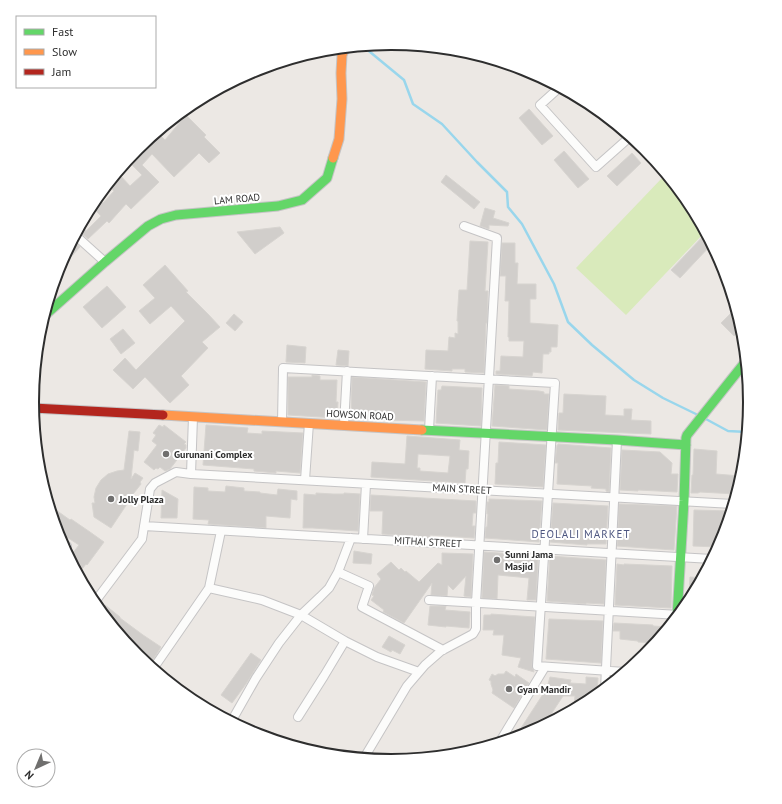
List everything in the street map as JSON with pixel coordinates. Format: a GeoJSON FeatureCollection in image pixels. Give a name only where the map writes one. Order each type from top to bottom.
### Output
{"type":"FeatureCollection","features":[{"type":"Feature","properties":{"kind":"street","name":"LAM ROAD"},"geometry":{"type":"LineString","coordinates":[[51,309],[148,226],[161,218],[176,215],[270,207],[302,200],[327,178],[339,139],[342,99],[341,73],[343,53]]}},
{"type":"Feature","properties":{"kind":"street"},"geometry":{"type":"LineString","coordinates":[[556,91],[540,105],[596,167],[626,140]]}},
{"type":"Feature","properties":{"kind":"street"},"geometry":{"type":"LineString","coordinates":[[367,753],[407,686],[424,665],[443,650],[473,634],[476,629],[476,603],[497,238],[464,226]]}},
{"type":"Feature","properties":{"kind":"street"},"geometry":{"type":"LineString","coordinates":[[79,239],[105,262]]}},
{"type":"Feature","properties":{"kind":"street"},"geometry":{"type":"LineString","coordinates":[[678,605],[686,438],[741,367]]}},
{"type":"Feature","properties":{"kind":"street"},"geometry":{"type":"LineString","coordinates":[[282,422],[283,368],[555,383],[537,666],[618,671]]}},
{"type":"Feature","properties":{"kind":"street"},"geometry":{"type":"LineString","coordinates":[[344,426],[347,371]]}},
{"type":"Feature","properties":{"kind":"street"},"geometry":{"type":"LineString","coordinates":[[430,430],[432,376]]}},
{"type":"Feature","properties":{"kind":"street","name":"HOWSON ROAD"},"geometry":{"type":"LineString","coordinates":[[39,408],[686,445]]}},
{"type":"Feature","properties":{"kind":"street"},"geometry":{"type":"LineString","coordinates":[[191,474],[194,417]]}},
{"type":"Feature","properties":{"kind":"street"},"geometry":{"type":"LineString","coordinates":[[305,480],[309,424]]}},
{"type":"Feature","properties":{"kind":"street"},"geometry":{"type":"LineString","coordinates":[[605,681],[617,440]]}},
{"type":"Feature","properties":{"kind":"street","name":"MAIN STREET"},"geometry":{"type":"LineString","coordinates":[[98,598],[142,539],[150,489],[155,483],[176,472],[728,504]]}},
{"type":"Feature","properties":{"kind":"street"},"geometry":{"type":"LineString","coordinates":[[363,539],[366,484]]}},
{"type":"Feature","properties":{"kind":"street","name":"MITHAI STREET"},"geometry":{"type":"LineString","coordinates":[[144,526],[707,559]]}},
{"type":"Feature","properties":{"kind":"street"},"geometry":{"type":"LineString","coordinates":[[156,664],[209,588],[221,530]]}},
{"type":"Feature","properties":{"kind":"street"},"geometry":{"type":"LineString","coordinates":[[234,717],[256,678],[279,643],[301,615],[329,588],[338,572],[351,538]]}},
{"type":"Feature","properties":{"kind":"street"},"geometry":{"type":"LineString","coordinates":[[338,572],[369,586],[362,607],[443,650]]}},
{"type":"Feature","properties":{"kind":"street"},"geometry":{"type":"LineString","coordinates":[[209,588],[262,600],[301,615],[345,642],[377,657],[419,672]]}},
{"type":"Feature","properties":{"kind":"street"},"geometry":{"type":"LineString","coordinates":[[429,600],[671,615]]}},
{"type":"Feature","properties":{"kind":"street"},"geometry":{"type":"LineString","coordinates":[[298,717],[345,642]]}},
{"type":"Feature","properties":{"kind":"street"},"geometry":{"type":"LineString","coordinates":[[504,735],[545,667]]}},
{"type":"Feature","properties":{"kind":"green space"},"geometry":{"type":"Polygon","coordinates":[[[662,178],[684,206],[701,236],[626,315],[576,268],[662,178]]]}},
{"type":"Feature","properties":{"kind":"building"},"geometry":{"type":"Polygon","coordinates":[[[529,109],[553,136],[542,145],[519,118],[529,109]]]}},
{"type":"Feature","properties":{"kind":"building"},"geometry":{"type":"Polygon","coordinates":[[[187,116],[206,135],[204,137],[220,153],[209,163],[199,153],[174,177],[152,154],[142,165],[159,182],[131,209],[126,204],[109,223],[107,221],[88,239],[82,234],[84,229],[86,231],[101,216],[95,210],[101,202],[103,203],[114,191],[111,189],[121,176],[130,186],[142,175],[131,164],[161,136],[165,140],[187,116]]]}},
{"type":"Feature","properties":{"kind":"building"},"geometry":{"type":"Polygon","coordinates":[[[564,151],[589,179],[578,188],[554,160],[564,151]]]}},
{"type":"Feature","properties":{"kind":"building"},"geometry":{"type":"Polygon","coordinates":[[[632,153],[641,163],[617,186],[607,176],[632,153]]]}},
{"type":"Feature","properties":{"kind":"building"},"geometry":{"type":"Polygon","coordinates":[[[446,175],[480,202],[474,209],[441,182],[446,175]]]}},
{"type":"Feature","properties":{"kind":"building"},"geometry":{"type":"Polygon","coordinates":[[[485,208],[495,211],[493,218],[509,223],[508,226],[489,225],[489,229],[480,226],[485,208]]]}},
{"type":"Feature","properties":{"kind":"building"},"geometry":{"type":"Polygon","coordinates":[[[280,227],[284,233],[255,254],[237,232],[280,227]]]}},
{"type":"Feature","properties":{"kind":"building"},"geometry":{"type":"Polygon","coordinates":[[[702,237],[708,248],[680,278],[671,270],[702,237]]]}},
{"type":"Feature","properties":{"kind":"building"},"geometry":{"type":"Polygon","coordinates":[[[470,241],[488,242],[485,291],[488,291],[484,373],[465,372],[465,369],[452,369],[452,371],[425,369],[426,350],[448,351],[449,337],[455,338],[455,333],[458,334],[457,321],[459,290],[467,290],[470,241]]]}},
{"type":"Feature","properties":{"kind":"building"},"geometry":{"type":"Polygon","coordinates":[[[502,243],[515,243],[515,263],[518,263],[517,284],[536,284],[536,299],[530,299],[530,323],[558,325],[557,347],[551,347],[551,352],[549,352],[549,354],[543,354],[542,373],[533,372],[532,376],[496,374],[496,371],[500,371],[501,356],[523,357],[524,341],[509,341],[508,337],[509,301],[505,301],[506,276],[500,276],[502,243]]]}},
{"type":"Feature","properties":{"kind":"building"},"geometry":{"type":"Polygon","coordinates":[[[76,244],[80,247],[70,258],[76,244]]]}},
{"type":"Feature","properties":{"kind":"building"},"geometry":{"type":"Polygon","coordinates":[[[165,265],[188,291],[186,292],[220,327],[202,342],[208,348],[181,376],[189,385],[170,403],[145,377],[133,389],[113,370],[125,358],[136,370],[185,321],[171,306],[150,324],[139,311],[155,298],[143,285],[165,265]]]}},
{"type":"Feature","properties":{"kind":"building"},"geometry":{"type":"Polygon","coordinates":[[[107,286],[126,307],[102,328],[83,307],[107,286]]]}},
{"type":"Feature","properties":{"kind":"building"},"geometry":{"type":"Polygon","coordinates":[[[731,313],[736,334],[734,336],[721,323],[731,313]]]}},
{"type":"Feature","properties":{"kind":"building"},"geometry":{"type":"Polygon","coordinates":[[[234,314],[243,322],[235,331],[226,323],[234,314]]]}},
{"type":"Feature","properties":{"kind":"building"},"geometry":{"type":"Polygon","coordinates":[[[123,329],[135,343],[121,354],[110,339],[123,329]]]}},
{"type":"Feature","properties":{"kind":"building"},"geometry":{"type":"Polygon","coordinates":[[[287,345],[306,347],[305,363],[286,362],[287,345]]]}},
{"type":"Feature","properties":{"kind":"building"},"geometry":{"type":"Polygon","coordinates":[[[338,350],[349,351],[348,366],[336,365],[338,350]]]}},
{"type":"Feature","properties":{"kind":"building"},"geometry":{"type":"Polygon","coordinates":[[[312,375],[320,376],[320,380],[337,380],[337,418],[288,415],[288,377],[312,377],[312,375]]]}},
{"type":"Feature","properties":{"kind":"building"},"geometry":{"type":"Polygon","coordinates":[[[352,377],[426,382],[424,421],[351,419],[352,377]]]}},
{"type":"Feature","properties":{"kind":"building"},"geometry":{"type":"Polygon","coordinates":[[[495,385],[509,386],[509,389],[539,391],[544,392],[544,394],[549,394],[547,430],[492,426],[495,385]]]}},
{"type":"Feature","properties":{"kind":"building"},"geometry":{"type":"Polygon","coordinates":[[[442,386],[482,388],[481,426],[436,423],[438,390],[441,390],[442,386]]]}},
{"type":"Feature","properties":{"kind":"building"},"geometry":{"type":"Polygon","coordinates":[[[564,394],[606,396],[605,415],[624,416],[624,409],[632,409],[631,420],[651,421],[651,434],[558,430],[559,413],[563,413],[564,394]]]}},
{"type":"Feature","properties":{"kind":"building","name":"Gurunani Complex"},"geometry":{"type":"Polygon","coordinates":[[[159,425],[163,427],[164,425],[186,442],[184,444],[186,445],[186,448],[170,469],[165,471],[160,467],[154,470],[144,462],[157,445],[152,441],[156,435],[153,433],[159,425]]]}},
{"type":"Feature","properties":{"kind":"building"},"geometry":{"type":"Polygon","coordinates":[[[206,425],[248,428],[247,433],[262,434],[262,431],[303,433],[300,473],[276,471],[276,473],[254,471],[254,469],[203,465],[206,425]]]}},
{"type":"Feature","properties":{"kind":"building","name":"Jolly Plaza"},"geometry":{"type":"Polygon","coordinates":[[[129,431],[140,432],[138,451],[134,450],[131,479],[135,473],[143,478],[140,482],[141,484],[126,503],[127,504],[111,528],[94,517],[92,503],[95,503],[94,497],[96,488],[101,480],[108,474],[124,470],[129,431]]]}},
{"type":"Feature","properties":{"kind":"building"},"geometry":{"type":"Polygon","coordinates":[[[407,436],[460,440],[459,450],[469,451],[468,469],[466,469],[465,483],[371,477],[372,462],[405,464],[407,436]],[[418,454],[417,468],[420,468],[420,471],[448,473],[450,456],[418,454]]]}},
{"type":"Feature","properties":{"kind":"building"},"geometry":{"type":"Polygon","coordinates":[[[499,442],[546,445],[543,487],[495,484],[499,442]]]}},
{"type":"Feature","properties":{"kind":"building"},"geometry":{"type":"Polygon","coordinates":[[[558,444],[611,448],[609,492],[606,491],[606,489],[591,488],[592,486],[557,484],[558,463],[555,463],[558,444]]]}},
{"type":"Feature","properties":{"kind":"building"},"geometry":{"type":"Polygon","coordinates":[[[694,449],[717,451],[716,474],[735,476],[731,494],[691,493],[694,449]]]}},
{"type":"Feature","properties":{"kind":"building"},"geometry":{"type":"Polygon","coordinates":[[[622,450],[660,452],[672,463],[671,474],[678,474],[677,492],[620,490],[622,450]]]}},
{"type":"Feature","properties":{"kind":"building"},"geometry":{"type":"Polygon","coordinates":[[[226,486],[244,488],[244,491],[277,495],[278,489],[297,491],[297,500],[291,499],[290,518],[266,516],[266,528],[208,524],[209,520],[193,519],[194,487],[208,488],[208,491],[225,492],[226,486]]]}},
{"type":"Feature","properties":{"kind":"building"},"geometry":{"type":"Polygon","coordinates":[[[162,490],[178,499],[177,518],[161,518],[162,490]]]}},
{"type":"Feature","properties":{"kind":"building"},"geometry":{"type":"Polygon","coordinates":[[[316,493],[360,494],[358,531],[303,528],[304,494],[316,495],[316,493]]]}},
{"type":"Feature","properties":{"kind":"building"},"geometry":{"type":"Polygon","coordinates":[[[371,495],[476,501],[476,513],[473,513],[472,526],[475,526],[474,538],[382,534],[383,511],[370,511],[371,495]]]}},
{"type":"Feature","properties":{"kind":"building"},"geometry":{"type":"Polygon","coordinates":[[[489,499],[542,501],[539,542],[485,538],[488,514],[487,502],[489,502],[489,499]]]}},
{"type":"Feature","properties":{"kind":"building"},"geometry":{"type":"Polygon","coordinates":[[[553,503],[608,506],[606,544],[587,545],[550,542],[553,503]]]}},
{"type":"Feature","properties":{"kind":"building"},"geometry":{"type":"Polygon","coordinates":[[[619,504],[677,506],[674,550],[617,546],[619,504]]]}},
{"type":"Feature","properties":{"kind":"building"},"geometry":{"type":"Polygon","coordinates":[[[57,510],[104,542],[87,565],[86,564],[81,570],[73,553],[79,545],[66,536],[57,510]]]}},
{"type":"Feature","properties":{"kind":"building"},"geometry":{"type":"Polygon","coordinates":[[[694,510],[725,511],[712,547],[693,546],[694,510]]]}},
{"type":"Feature","properties":{"kind":"building"},"geometry":{"type":"Polygon","coordinates":[[[354,551],[372,554],[371,564],[353,563],[354,551]]]}},
{"type":"Feature","properties":{"kind":"building"},"geometry":{"type":"Polygon","coordinates":[[[484,552],[529,555],[528,558],[538,559],[536,600],[527,600],[529,578],[498,575],[497,599],[482,598],[484,552]]]}},
{"type":"Feature","properties":{"kind":"building"},"geometry":{"type":"Polygon","coordinates":[[[442,553],[473,554],[471,597],[464,596],[466,576],[453,590],[448,585],[447,596],[431,595],[432,583],[404,623],[383,612],[384,610],[371,600],[374,596],[372,595],[374,588],[381,579],[377,574],[391,562],[399,570],[401,568],[405,572],[406,571],[419,582],[438,563],[442,565],[442,553]]]}},
{"type":"Feature","properties":{"kind":"building"},"geometry":{"type":"Polygon","coordinates":[[[550,556],[606,560],[604,604],[547,601],[550,556]]]}},
{"type":"Feature","properties":{"kind":"building"},"geometry":{"type":"Polygon","coordinates":[[[617,564],[672,566],[671,608],[615,605],[617,564]]]}},
{"type":"Feature","properties":{"kind":"building"},"geometry":{"type":"Polygon","coordinates":[[[690,577],[696,578],[696,578],[689,589],[690,577]]]}},
{"type":"Feature","properties":{"kind":"building"},"geometry":{"type":"Polygon","coordinates":[[[105,605],[120,618],[161,647],[153,660],[126,634],[104,606],[105,605]]]}},
{"type":"Feature","properties":{"kind":"building"},"geometry":{"type":"Polygon","coordinates":[[[430,606],[446,606],[445,610],[470,612],[469,628],[428,625],[430,606]]]}},
{"type":"Feature","properties":{"kind":"building"},"geometry":{"type":"Polygon","coordinates":[[[491,614],[535,617],[532,666],[534,672],[518,667],[521,658],[502,655],[504,635],[493,635],[494,630],[483,630],[484,615],[491,614]]]}},
{"type":"Feature","properties":{"kind":"building"},"geometry":{"type":"Polygon","coordinates":[[[549,619],[603,621],[601,663],[546,659],[549,619]]]}},
{"type":"Feature","properties":{"kind":"building"},"geometry":{"type":"Polygon","coordinates":[[[614,623],[662,627],[648,643],[620,639],[620,631],[613,631],[614,623]]]}},
{"type":"Feature","properties":{"kind":"building"},"geometry":{"type":"Polygon","coordinates":[[[389,636],[405,645],[400,654],[392,650],[391,652],[382,647],[389,636]]]}},
{"type":"Feature","properties":{"kind":"building"},"geometry":{"type":"Polygon","coordinates":[[[251,653],[261,660],[232,703],[221,695],[251,653]]]}},
{"type":"Feature","properties":{"kind":"building","name":"Gyan Mandir"},"geometry":{"type":"Polygon","coordinates":[[[506,671],[515,677],[516,674],[529,683],[514,708],[492,693],[493,690],[491,681],[489,680],[492,674],[495,676],[498,674],[504,674],[506,671]]]}},
{"type":"Feature","properties":{"kind":"building"},"geometry":{"type":"Polygon","coordinates":[[[550,677],[571,680],[570,683],[586,684],[586,677],[598,678],[597,687],[587,695],[574,703],[575,696],[563,696],[549,717],[521,728],[547,688],[550,677]]]}},
{"type":"Feature","properties":{"kind":"waterway"},"geometry":{"type":"LineString","coordinates":[[369,51],[404,80],[413,104],[442,124],[507,192],[508,207],[522,224],[554,284],[568,322],[592,345],[634,380],[663,398],[700,416]]}},
{"type":"Feature","properties":{"kind":"waterway"},"geometry":{"type":"LineString","coordinates":[[704,418],[728,431],[741,432]]}},
{"type":"Feature","properties":{"kind":"traffic: fast"},"geometry":{"type":"LineString","coordinates":[[51,309],[148,226],[161,219],[176,215],[278,206],[302,200],[327,178],[333,158]]}},
{"type":"Feature","properties":{"kind":"traffic: fast"},"geometry":{"type":"LineString","coordinates":[[678,606],[686,438],[741,367]]}},
{"type":"Feature","properties":{"kind":"traffic: fast"},"geometry":{"type":"LineString","coordinates":[[422,430],[686,445]]}},
{"type":"Feature","properties":{"kind":"traffic: slow"},"geometry":{"type":"LineString","coordinates":[[333,158],[339,139],[342,99],[341,73],[343,53]]}},
{"type":"Feature","properties":{"kind":"traffic: slow"},"geometry":{"type":"LineString","coordinates":[[163,415],[422,430]]}},
{"type":"Feature","properties":{"kind":"traffic: jam"},"geometry":{"type":"LineString","coordinates":[[39,408],[163,415]]}},
{"type":"Feature","properties":{"kind":"place","name":"Gurunani Complex"},"geometry":{"type":"Point","coordinates":[166,454]}},
{"type":"Feature","properties":{"kind":"place","name":"Jolly Plaza"},"geometry":{"type":"Point","coordinates":[111,499]}},
{"type":"Feature","properties":{"kind":"place","name":"Sunni Jama Masjid"},"geometry":{"type":"Point","coordinates":[497,560]}},
{"type":"Feature","properties":{"kind":"place","name":"Gyan Mandir"},"geometry":{"type":"Point","coordinates":[509,689]}},
{"type":"Feature","properties":{"kind":"district","name":"DEOLALI MARKET"},"geometry":{"type":"Point","coordinates":[581,534]}}]}
